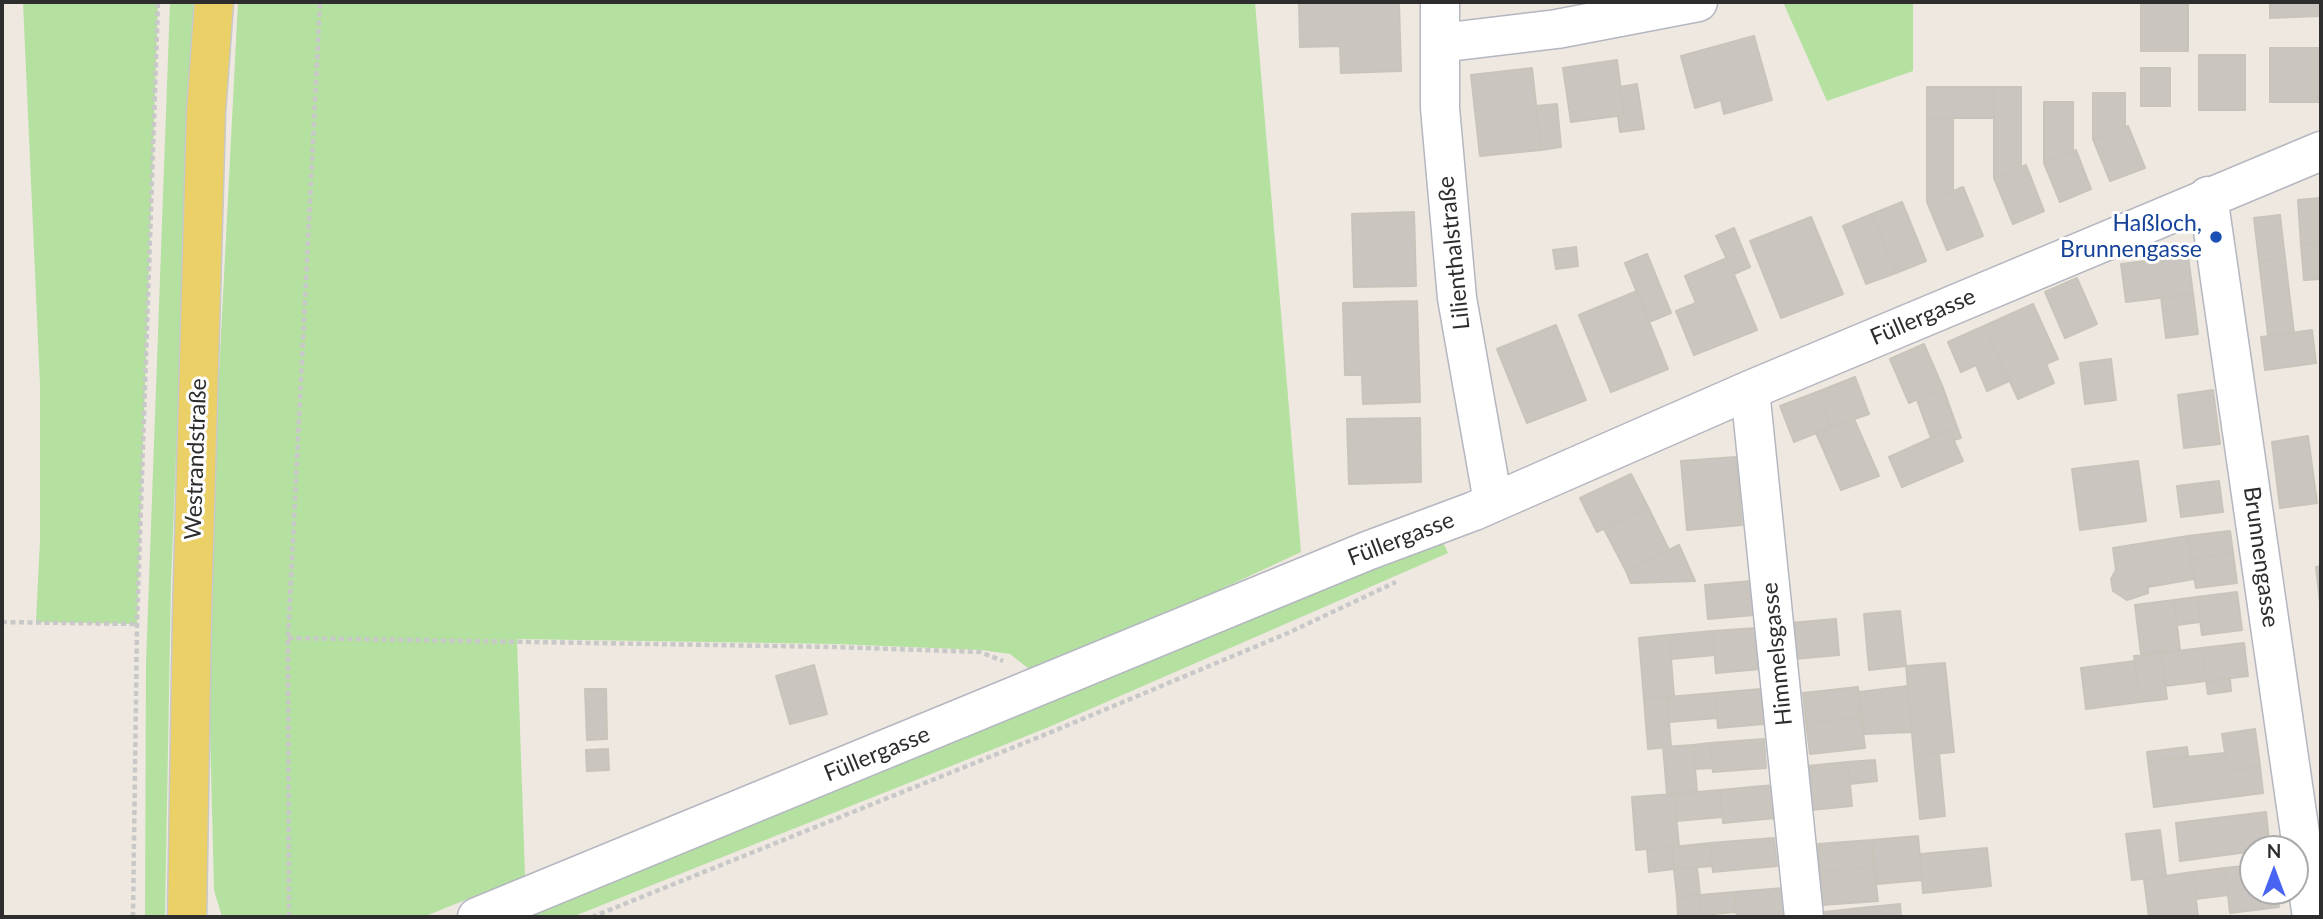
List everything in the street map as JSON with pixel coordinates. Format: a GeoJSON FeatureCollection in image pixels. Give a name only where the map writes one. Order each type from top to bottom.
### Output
{"type":"FeatureCollection","features":[{"type":"Feature","properties":{"kind":"main road","name":"Westrandstraße"},"geometry":{"type":"LineString","coordinates":[[187,917],[191,616],[205,152],[214,2]]}},
{"type":"Feature","properties":{"kind":"street","name":"Lilienthalstraße"},"geometry":{"type":"LineString","coordinates":[[1440,2],[1446,184],[1457,298],[1493,502]]}},
{"type":"Feature","properties":{"kind":"street"},"geometry":{"type":"LineString","coordinates":[[1440,43],[1557,29],[1698,2]]}},
{"type":"Feature","properties":{"kind":"street","name":"Füllergasse"},"geometry":{"type":"LineString","coordinates":[[477,917],[1367,551],[1493,502],[1750,390],[2208,196],[2321,151]]}},
{"type":"Feature","properties":{"kind":"street","name":"Brunnengasse"},"geometry":{"type":"LineString","coordinates":[[2208,196],[2312,917]]}},
{"type":"Feature","properties":{"kind":"street","name":"Himmelsgasse"},"geometry":{"type":"LineString","coordinates":[[1750,390],[1804,917]]}},
{"type":"Feature","properties":{"kind":"path"},"geometry":{"type":"LineString","coordinates":[[133,917],[137,624],[158,2]]}},
{"type":"Feature","properties":{"kind":"path"},"geometry":{"type":"LineString","coordinates":[[289,917],[288,638],[320,2]]}},
{"type":"Feature","properties":{"kind":"path"},"geometry":{"type":"LineString","coordinates":[[592,917],[1099,712],[1288,633],[1401,580]]}},
{"type":"Feature","properties":{"kind":"path"},"geometry":{"type":"LineString","coordinates":[[2,622],[137,624]]}},
{"type":"Feature","properties":{"kind":"path"},"geometry":{"type":"LineString","coordinates":[[288,638],[980,652],[1006,662],[1029,691]]}},
{"type":"Feature","properties":{"kind":"green space"},"geometry":{"type":"Polygon","coordinates":[[[23,2],[158,2],[137,624],[36,622],[40,540],[40,385],[23,2]]]}},
{"type":"Feature","properties":{"kind":"green space"},"geometry":{"type":"Polygon","coordinates":[[[170,2],[198,2],[187,181],[171,582],[165,917],[145,917],[146,664],[170,2]]]}},
{"type":"Feature","properties":{"kind":"green space"},"geometry":{"type":"Polygon","coordinates":[[[238,2],[1255,2],[1301,552],[1037,675],[1010,654],[982,650],[836,644],[517,639],[525,876],[423,917],[222,917],[214,890],[207,609],[238,2]]]}},
{"type":"Feature","properties":{"kind":"green space"},"geometry":{"type":"Polygon","coordinates":[[[1783,2],[1913,2],[1913,71],[1827,101],[1783,2]]]}},
{"type":"Feature","properties":{"kind":"green space"},"geometry":{"type":"Polygon","coordinates":[[[1441,538],[1448,553],[1049,727],[572,917],[503,917],[1441,538]]]}},
{"type":"Feature","properties":{"kind":"building"},"geometry":{"type":"Polygon","coordinates":[[[1299,2],[1399,2],[1401,71],[1341,73],[1340,46],[1300,47],[1299,2]]]}},
{"type":"Feature","properties":{"kind":"building"},"geometry":{"type":"Polygon","coordinates":[[[2141,2],[2188,2],[2188,51],[2141,51],[2141,2]]]}},
{"type":"Feature","properties":{"kind":"building"},"geometry":{"type":"Polygon","coordinates":[[[2270,2],[2320,2],[2320,16],[2270,18],[2270,2]]]}},
{"type":"Feature","properties":{"kind":"building"},"geometry":{"type":"Polygon","coordinates":[[[1754,36],[1772,100],[1724,114],[1721,100],[1695,108],[1681,56],[1754,36]]]}},
{"type":"Feature","properties":{"kind":"building"},"geometry":{"type":"Polygon","coordinates":[[[2270,48],[2321,48],[2321,102],[2270,102],[2270,48]]]}},
{"type":"Feature","properties":{"kind":"building"},"geometry":{"type":"Polygon","coordinates":[[[2199,55],[2245,55],[2245,110],[2199,110],[2199,55]]]}},
{"type":"Feature","properties":{"kind":"building"},"geometry":{"type":"Polygon","coordinates":[[[1617,60],[1624,115],[1571,122],[1563,68],[1617,60]]]}},
{"type":"Feature","properties":{"kind":"building"},"geometry":{"type":"Polygon","coordinates":[[[1532,68],[1541,150],[1480,156],[1471,75],[1532,68]]]}},
{"type":"Feature","properties":{"kind":"building"},"geometry":{"type":"Polygon","coordinates":[[[2141,68],[2170,68],[2170,106],[2141,106],[2141,68]]]}},
{"type":"Feature","properties":{"kind":"building"},"geometry":{"type":"Polygon","coordinates":[[[1637,84],[1644,129],[1620,132],[1618,116],[1624,115],[1620,87],[1637,84]]]}},
{"type":"Feature","properties":{"kind":"building"},"geometry":{"type":"Polygon","coordinates":[[[1927,87],[1994,87],[1994,118],[1927,118],[1927,87]]]}},
{"type":"Feature","properties":{"kind":"building"},"geometry":{"type":"Polygon","coordinates":[[[1994,87],[2021,87],[2021,167],[1994,178],[1994,87]]]}},
{"type":"Feature","properties":{"kind":"building"},"geometry":{"type":"Polygon","coordinates":[[[2093,93],[2125,93],[2125,127],[2093,139],[2093,93]]]}},
{"type":"Feature","properties":{"kind":"building"},"geometry":{"type":"Polygon","coordinates":[[[2044,102],[2073,102],[2073,151],[2044,163],[2044,102]]]}},
{"type":"Feature","properties":{"kind":"building"},"geometry":{"type":"Polygon","coordinates":[[[1557,104],[1561,147],[1541,150],[1536,106],[1557,104]]]}},
{"type":"Feature","properties":{"kind":"building"},"geometry":{"type":"Polygon","coordinates":[[[1927,118],[1953,118],[1953,191],[1927,202],[1927,118]]]}},
{"type":"Feature","properties":{"kind":"building"},"geometry":{"type":"Polygon","coordinates":[[[2128,126],[2145,168],[2110,181],[2093,139],[2128,126]]]}},
{"type":"Feature","properties":{"kind":"building"},"geometry":{"type":"Polygon","coordinates":[[[2076,150],[2091,189],[2060,202],[2044,163],[2076,150]]]}},
{"type":"Feature","properties":{"kind":"building"},"geometry":{"type":"Polygon","coordinates":[[[2026,165],[2044,211],[2013,224],[1994,178],[2026,165]]]}},
{"type":"Feature","properties":{"kind":"building"},"geometry":{"type":"Polygon","coordinates":[[[1963,187],[1983,236],[1947,250],[1927,202],[1963,187]]]}},
{"type":"Feature","properties":{"kind":"building"},"geometry":{"type":"Polygon","coordinates":[[[2321,198],[2321,243],[2301,245],[2298,200],[2321,198]]]}},
{"type":"Feature","properties":{"kind":"building"},"geometry":{"type":"Polygon","coordinates":[[[1902,202],[1926,261],[1896,273],[1872,214],[1902,202]]]}},
{"type":"Feature","properties":{"kind":"building"},"geometry":{"type":"Polygon","coordinates":[[[1414,212],[1416,286],[1354,287],[1352,214],[1414,212]]]}},
{"type":"Feature","properties":{"kind":"building"},"geometry":{"type":"Polygon","coordinates":[[[1872,214],[1896,273],[1866,284],[1843,226],[1872,214]]]}},
{"type":"Feature","properties":{"kind":"building"},"geometry":{"type":"Polygon","coordinates":[[[2280,215],[2285,258],[2259,261],[2254,218],[2280,215]]]}},
{"type":"Feature","properties":{"kind":"building"},"geometry":{"type":"Polygon","coordinates":[[[1811,217],[1843,294],[1781,318],[1750,241],[1811,217]]]}},
{"type":"Feature","properties":{"kind":"building"},"geometry":{"type":"Polygon","coordinates":[[[1734,228],[1750,267],[1734,274],[1716,236],[1734,228]]]}},
{"type":"Feature","properties":{"kind":"building"},"geometry":{"type":"Polygon","coordinates":[[[2321,243],[2321,279],[2304,280],[2301,245],[2321,243]]]}},
{"type":"Feature","properties":{"kind":"building"},"geometry":{"type":"Polygon","coordinates":[[[1576,247],[1578,266],[1556,269],[1553,250],[1576,247]]]}},
{"type":"Feature","properties":{"kind":"building"},"geometry":{"type":"Polygon","coordinates":[[[1647,254],[1671,313],[1649,322],[1625,263],[1647,254]]]}},
{"type":"Feature","properties":{"kind":"building"},"geometry":{"type":"Polygon","coordinates":[[[2188,256],[2193,294],[2126,302],[2121,264],[2188,256]]]}},
{"type":"Feature","properties":{"kind":"building"},"geometry":{"type":"Polygon","coordinates":[[[1727,258],[1757,330],[1694,355],[1676,311],[1696,303],[1685,276],[1727,258]]]}},
{"type":"Feature","properties":{"kind":"building"},"geometry":{"type":"Polygon","coordinates":[[[2285,258],[2294,333],[2268,335],[2259,261],[2285,258]]]}},
{"type":"Feature","properties":{"kind":"building"},"geometry":{"type":"Polygon","coordinates":[[[2077,278],[2097,324],[2065,338],[2045,292],[2077,278]]]}},
{"type":"Feature","properties":{"kind":"building"},"geometry":{"type":"Polygon","coordinates":[[[1637,291],[1668,369],[1611,392],[1579,315],[1637,291]]]}},
{"type":"Feature","properties":{"kind":"building"},"geometry":{"type":"Polygon","coordinates":[[[2193,294],[2198,334],[2166,338],[2161,297],[2193,294]]]}},
{"type":"Feature","properties":{"kind":"building"},"geometry":{"type":"Polygon","coordinates":[[[1417,301],[1420,402],[1363,404],[1362,375],[1345,375],[1343,303],[1417,301]]]}},
{"type":"Feature","properties":{"kind":"building"},"geometry":{"type":"Polygon","coordinates":[[[2033,304],[2058,359],[2046,364],[2054,383],[2018,399],[1984,326],[2033,304]]]}},
{"type":"Feature","properties":{"kind":"building"},"geometry":{"type":"Polygon","coordinates":[[[1556,325],[1586,400],[1527,423],[1497,349],[1556,325]]]}},
{"type":"Feature","properties":{"kind":"building"},"geometry":{"type":"Polygon","coordinates":[[[1984,326],[2009,381],[1987,391],[1976,365],[1961,372],[1948,342],[1984,326]]]}},
{"type":"Feature","properties":{"kind":"building"},"geometry":{"type":"Polygon","coordinates":[[[2312,330],[2316,363],[2265,370],[2261,337],[2312,330]]]}},
{"type":"Feature","properties":{"kind":"building"},"geometry":{"type":"Polygon","coordinates":[[[1924,344],[1943,388],[1909,403],[1890,359],[1924,344]]]}},
{"type":"Feature","properties":{"kind":"building"},"geometry":{"type":"Polygon","coordinates":[[[2111,359],[2116,400],[2085,404],[2080,363],[2111,359]]]}},
{"type":"Feature","properties":{"kind":"building"},"geometry":{"type":"Polygon","coordinates":[[[1855,377],[1869,414],[1831,427],[1817,392],[1855,377]]]}},
{"type":"Feature","properties":{"kind":"building"},"geometry":{"type":"Polygon","coordinates":[[[1943,388],[1961,438],[1954,440],[1949,430],[1931,438],[1917,400],[1943,388]]]}},
{"type":"Feature","properties":{"kind":"building"},"geometry":{"type":"Polygon","coordinates":[[[2213,390],[2220,444],[2184,448],[2178,395],[2213,390]]]}},
{"type":"Feature","properties":{"kind":"building"},"geometry":{"type":"Polygon","coordinates":[[[1817,392],[1831,427],[1794,442],[1780,406],[1817,392]]]}},
{"type":"Feature","properties":{"kind":"building"},"geometry":{"type":"Polygon","coordinates":[[[1420,418],[1421,482],[1349,484],[1347,419],[1420,418]]]}},
{"type":"Feature","properties":{"kind":"building"},"geometry":{"type":"Polygon","coordinates":[[[1854,419],[1879,476],[1841,490],[1816,433],[1854,419]]]}},
{"type":"Feature","properties":{"kind":"building"},"geometry":{"type":"Polygon","coordinates":[[[1949,430],[1963,461],[1902,487],[1889,457],[1949,430]]]}},
{"type":"Feature","properties":{"kind":"building"},"geometry":{"type":"Polygon","coordinates":[[[2308,436],[2317,503],[2280,508],[2272,442],[2308,436]]]}},
{"type":"Feature","properties":{"kind":"building"},"geometry":{"type":"Polygon","coordinates":[[[1736,457],[1742,525],[1687,530],[1681,461],[1736,457]]]}},
{"type":"Feature","properties":{"kind":"building"},"geometry":{"type":"Polygon","coordinates":[[[2138,461],[2146,521],[2080,530],[2072,469],[2138,461]]]}},
{"type":"Feature","properties":{"kind":"building"},"geometry":{"type":"Polygon","coordinates":[[[1631,474],[1648,507],[1597,532],[1580,498],[1631,474]]]}},
{"type":"Feature","properties":{"kind":"building"},"geometry":{"type":"Polygon","coordinates":[[[2219,481],[2223,512],[2181,517],[2177,486],[2219,481]]]}},
{"type":"Feature","properties":{"kind":"building"},"geometry":{"type":"Polygon","coordinates":[[[1648,507],[1669,550],[1626,571],[1604,529],[1648,507]]]}},
{"type":"Feature","properties":{"kind":"building"},"geometry":{"type":"Polygon","coordinates":[[[2230,531],[2233,553],[2191,559],[2188,536],[2230,531]]]}},
{"type":"Feature","properties":{"kind":"building"},"geometry":{"type":"Polygon","coordinates":[[[2188,536],[2194,579],[2148,587],[2148,593],[2127,600],[2113,591],[2111,579],[2116,570],[2113,548],[2188,536]]]}},
{"type":"Feature","properties":{"kind":"building"},"geometry":{"type":"Polygon","coordinates":[[[1679,545],[1695,581],[1631,583],[1626,571],[1679,545]]]}},
{"type":"Feature","properties":{"kind":"building"},"geometry":{"type":"Polygon","coordinates":[[[2233,553],[2237,583],[2196,588],[2191,559],[2233,553]]]}},
{"type":"Feature","properties":{"kind":"building"},"geometry":{"type":"Polygon","coordinates":[[[2321,566],[2321,602],[2320,603],[2316,567],[2321,566]]]}},
{"type":"Feature","properties":{"kind":"building"},"geometry":{"type":"Polygon","coordinates":[[[1751,581],[1754,615],[1708,619],[1705,585],[1751,581]]]}},
{"type":"Feature","properties":{"kind":"building"},"geometry":{"type":"Polygon","coordinates":[[[2237,592],[2242,630],[2202,635],[2197,597],[2237,592]]]}},
{"type":"Feature","properties":{"kind":"building"},"geometry":{"type":"Polygon","coordinates":[[[2197,597],[2200,622],[2177,625],[2174,600],[2197,597]]]}},
{"type":"Feature","properties":{"kind":"building"},"geometry":{"type":"Polygon","coordinates":[[[2174,600],[2180,650],[2141,654],[2135,605],[2174,600]]]}},
{"type":"Feature","properties":{"kind":"building"},"geometry":{"type":"Polygon","coordinates":[[[1900,611],[1906,666],[1869,670],[1864,614],[1900,611]]]}},
{"type":"Feature","properties":{"kind":"building"},"geometry":{"type":"Polygon","coordinates":[[[1836,619],[1839,655],[1794,659],[1790,623],[1836,619]]]}},
{"type":"Feature","properties":{"kind":"building"},"geometry":{"type":"Polygon","coordinates":[[[1757,628],[1761,669],[1716,673],[1713,631],[1757,628]]]}},
{"type":"Feature","properties":{"kind":"building"},"geometry":{"type":"Polygon","coordinates":[[[1713,631],[1715,655],[1671,659],[1669,635],[1713,631]]]}},
{"type":"Feature","properties":{"kind":"building"},"geometry":{"type":"Polygon","coordinates":[[[1669,635],[1674,696],[1644,699],[1639,638],[1669,635]]]}},
{"type":"Feature","properties":{"kind":"building"},"geometry":{"type":"Polygon","coordinates":[[[2244,643],[2248,676],[2206,681],[2202,648],[2244,643]]]}},
{"type":"Feature","properties":{"kind":"building"},"geometry":{"type":"Polygon","coordinates":[[[2202,648],[2206,681],[2165,686],[2161,653],[2202,648]]]}},
{"type":"Feature","properties":{"kind":"building"},"geometry":{"type":"Polygon","coordinates":[[[2161,653],[2167,699],[2140,702],[2134,656],[2161,653]]]}},
{"type":"Feature","properties":{"kind":"building"},"geometry":{"type":"Polygon","coordinates":[[[2135,661],[2140,702],[2086,709],[2081,668],[2135,661]]]}},
{"type":"Feature","properties":{"kind":"building"},"geometry":{"type":"Polygon","coordinates":[[[1945,663],[1954,752],[1914,756],[1906,666],[1945,663]]]}},
{"type":"Feature","properties":{"kind":"building"},"geometry":{"type":"Polygon","coordinates":[[[814,665],[827,714],[790,724],[776,676],[814,665]]]}},
{"type":"Feature","properties":{"kind":"building"},"geometry":{"type":"Polygon","coordinates":[[[2230,679],[2231,691],[2208,694],[2206,681],[2230,679]]]}},
{"type":"Feature","properties":{"kind":"building"},"geometry":{"type":"Polygon","coordinates":[[[1908,686],[1912,732],[1864,734],[1859,692],[1908,686]]]}},
{"type":"Feature","properties":{"kind":"building"},"geometry":{"type":"Polygon","coordinates":[[[1858,687],[1861,717],[1806,723],[1803,693],[1858,687]]]}},
{"type":"Feature","properties":{"kind":"building"},"geometry":{"type":"Polygon","coordinates":[[[585,689],[606,689],[607,739],[587,740],[585,689]]]}},
{"type":"Feature","properties":{"kind":"building"},"geometry":{"type":"Polygon","coordinates":[[[1761,689],[1764,724],[1718,728],[1715,693],[1761,689]]]}},
{"type":"Feature","properties":{"kind":"building"},"geometry":{"type":"Polygon","coordinates":[[[1715,693],[1717,718],[1669,722],[1667,697],[1715,693]]]}},
{"type":"Feature","properties":{"kind":"building"},"geometry":{"type":"Polygon","coordinates":[[[1667,697],[1671,747],[1648,749],[1644,699],[1667,697]]]}},
{"type":"Feature","properties":{"kind":"building"},"geometry":{"type":"Polygon","coordinates":[[[1861,717],[1865,748],[1810,754],[1806,723],[1861,717]]]}},
{"type":"Feature","properties":{"kind":"building"},"geometry":{"type":"Polygon","coordinates":[[[2255,729],[2260,766],[2228,771],[2222,734],[2255,729]]]}},
{"type":"Feature","properties":{"kind":"building"},"geometry":{"type":"Polygon","coordinates":[[[1764,739],[1766,768],[1713,772],[1710,743],[1764,739]]]}},
{"type":"Feature","properties":{"kind":"building"},"geometry":{"type":"Polygon","coordinates":[[[1710,743],[1712,768],[1695,769],[1693,745],[1710,743]]]}},
{"type":"Feature","properties":{"kind":"building"},"geometry":{"type":"Polygon","coordinates":[[[1693,745],[1697,791],[1667,794],[1663,747],[1693,745]]]}},
{"type":"Feature","properties":{"kind":"building"},"geometry":{"type":"Polygon","coordinates":[[[2187,747],[2188,756],[2148,761],[2147,752],[2187,747]]]}},
{"type":"Feature","properties":{"kind":"building"},"geometry":{"type":"Polygon","coordinates":[[[608,749],[609,770],[587,771],[586,750],[608,749]]]}},
{"type":"Feature","properties":{"kind":"building"},"geometry":{"type":"Polygon","coordinates":[[[1939,753],[1945,816],[1920,819],[1914,756],[1939,753]]]}},
{"type":"Feature","properties":{"kind":"building"},"geometry":{"type":"Polygon","coordinates":[[[2225,753],[2228,771],[2260,766],[2263,793],[2154,807],[2148,761],[2225,753]]]}},
{"type":"Feature","properties":{"kind":"building"},"geometry":{"type":"Polygon","coordinates":[[[1875,760],[1877,781],[1850,784],[1848,762],[1875,760]]]}},
{"type":"Feature","properties":{"kind":"building"},"geometry":{"type":"Polygon","coordinates":[[[1848,762],[1852,806],[1811,810],[1807,766],[1848,762]]]}},
{"type":"Feature","properties":{"kind":"building"},"geometry":{"type":"Polygon","coordinates":[[[1774,785],[1776,818],[1723,823],[1720,790],[1774,785]]]}},
{"type":"Feature","properties":{"kind":"building"},"geometry":{"type":"Polygon","coordinates":[[[1720,790],[1722,817],[1676,821],[1674,794],[1720,790]]]}},
{"type":"Feature","properties":{"kind":"building"},"geometry":{"type":"Polygon","coordinates":[[[1674,794],[1679,846],[1636,850],[1632,797],[1674,794]]]}},
{"type":"Feature","properties":{"kind":"building"},"geometry":{"type":"Polygon","coordinates":[[[2266,812],[2268,835],[2239,835],[2239,853],[2180,861],[2176,823],[2266,812]]]}},
{"type":"Feature","properties":{"kind":"building"},"geometry":{"type":"Polygon","coordinates":[[[2160,830],[2166,876],[2132,880],[2126,834],[2160,830]]]}},
{"type":"Feature","properties":{"kind":"building"},"geometry":{"type":"Polygon","coordinates":[[[1918,836],[1922,880],[1877,884],[1872,840],[1918,836]]]}},
{"type":"Feature","properties":{"kind":"building"},"geometry":{"type":"Polygon","coordinates":[[[1774,838],[1777,866],[1713,872],[1710,843],[1774,838]]]}},
{"type":"Feature","properties":{"kind":"building"},"geometry":{"type":"Polygon","coordinates":[[[1872,840],[1874,867],[1820,871],[1818,844],[1872,840]]]}},
{"type":"Feature","properties":{"kind":"building"},"geometry":{"type":"Polygon","coordinates":[[[1710,843],[1713,866],[1674,869],[1672,847],[1710,843]]]}},
{"type":"Feature","properties":{"kind":"building"},"geometry":{"type":"Polygon","coordinates":[[[1672,847],[1674,869],[1649,872],[1647,849],[1672,847]]]}},
{"type":"Feature","properties":{"kind":"building"},"geometry":{"type":"Polygon","coordinates":[[[1987,848],[1991,886],[1923,893],[1920,854],[1987,848]]]}},
{"type":"Feature","properties":{"kind":"building"},"geometry":{"type":"Polygon","coordinates":[[[2239,866],[2239,905],[2279,907],[2230,913],[2225,868],[2239,866]]]}},
{"type":"Feature","properties":{"kind":"building"},"geometry":{"type":"Polygon","coordinates":[[[1697,867],[1700,895],[1677,897],[1674,869],[1697,867]]]}},
{"type":"Feature","properties":{"kind":"building"},"geometry":{"type":"Polygon","coordinates":[[[1874,867],[1878,901],[1822,905],[1820,871],[1874,867]]]}},
{"type":"Feature","properties":{"kind":"building"},"geometry":{"type":"Polygon","coordinates":[[[2225,868],[2228,895],[2196,899],[2193,872],[2225,868]]]}},
{"type":"Feature","properties":{"kind":"building"},"geometry":{"type":"Polygon","coordinates":[[[2193,872],[2198,917],[2149,917],[2144,879],[2193,872]]]}},
{"type":"Feature","properties":{"kind":"building"},"geometry":{"type":"Polygon","coordinates":[[[1784,888],[1787,917],[1737,917],[1734,892],[1784,888]]]}},
{"type":"Feature","properties":{"kind":"building"},"geometry":{"type":"Polygon","coordinates":[[[1734,892],[1736,912],[1702,915],[1700,895],[1734,892]]]}},
{"type":"Feature","properties":{"kind":"building"},"geometry":{"type":"Polygon","coordinates":[[[1700,895],[1702,917],[1678,917],[1677,897],[1700,895]]]}},
{"type":"Feature","properties":{"kind":"building"},"geometry":{"type":"Polygon","coordinates":[[[1900,904],[1901,917],[1861,917],[1860,908],[1900,904]]]}},
{"type":"Feature","properties":{"kind":"building"},"geometry":{"type":"Polygon","coordinates":[[[1860,908],[1861,917],[1825,917],[1824,912],[1860,908]]]}},
{"type":"Feature","properties":{"kind":"place","name":"Haßloch, Brunnengasse"},"geometry":{"type":"Point","coordinates":[2216,237]}}]}
